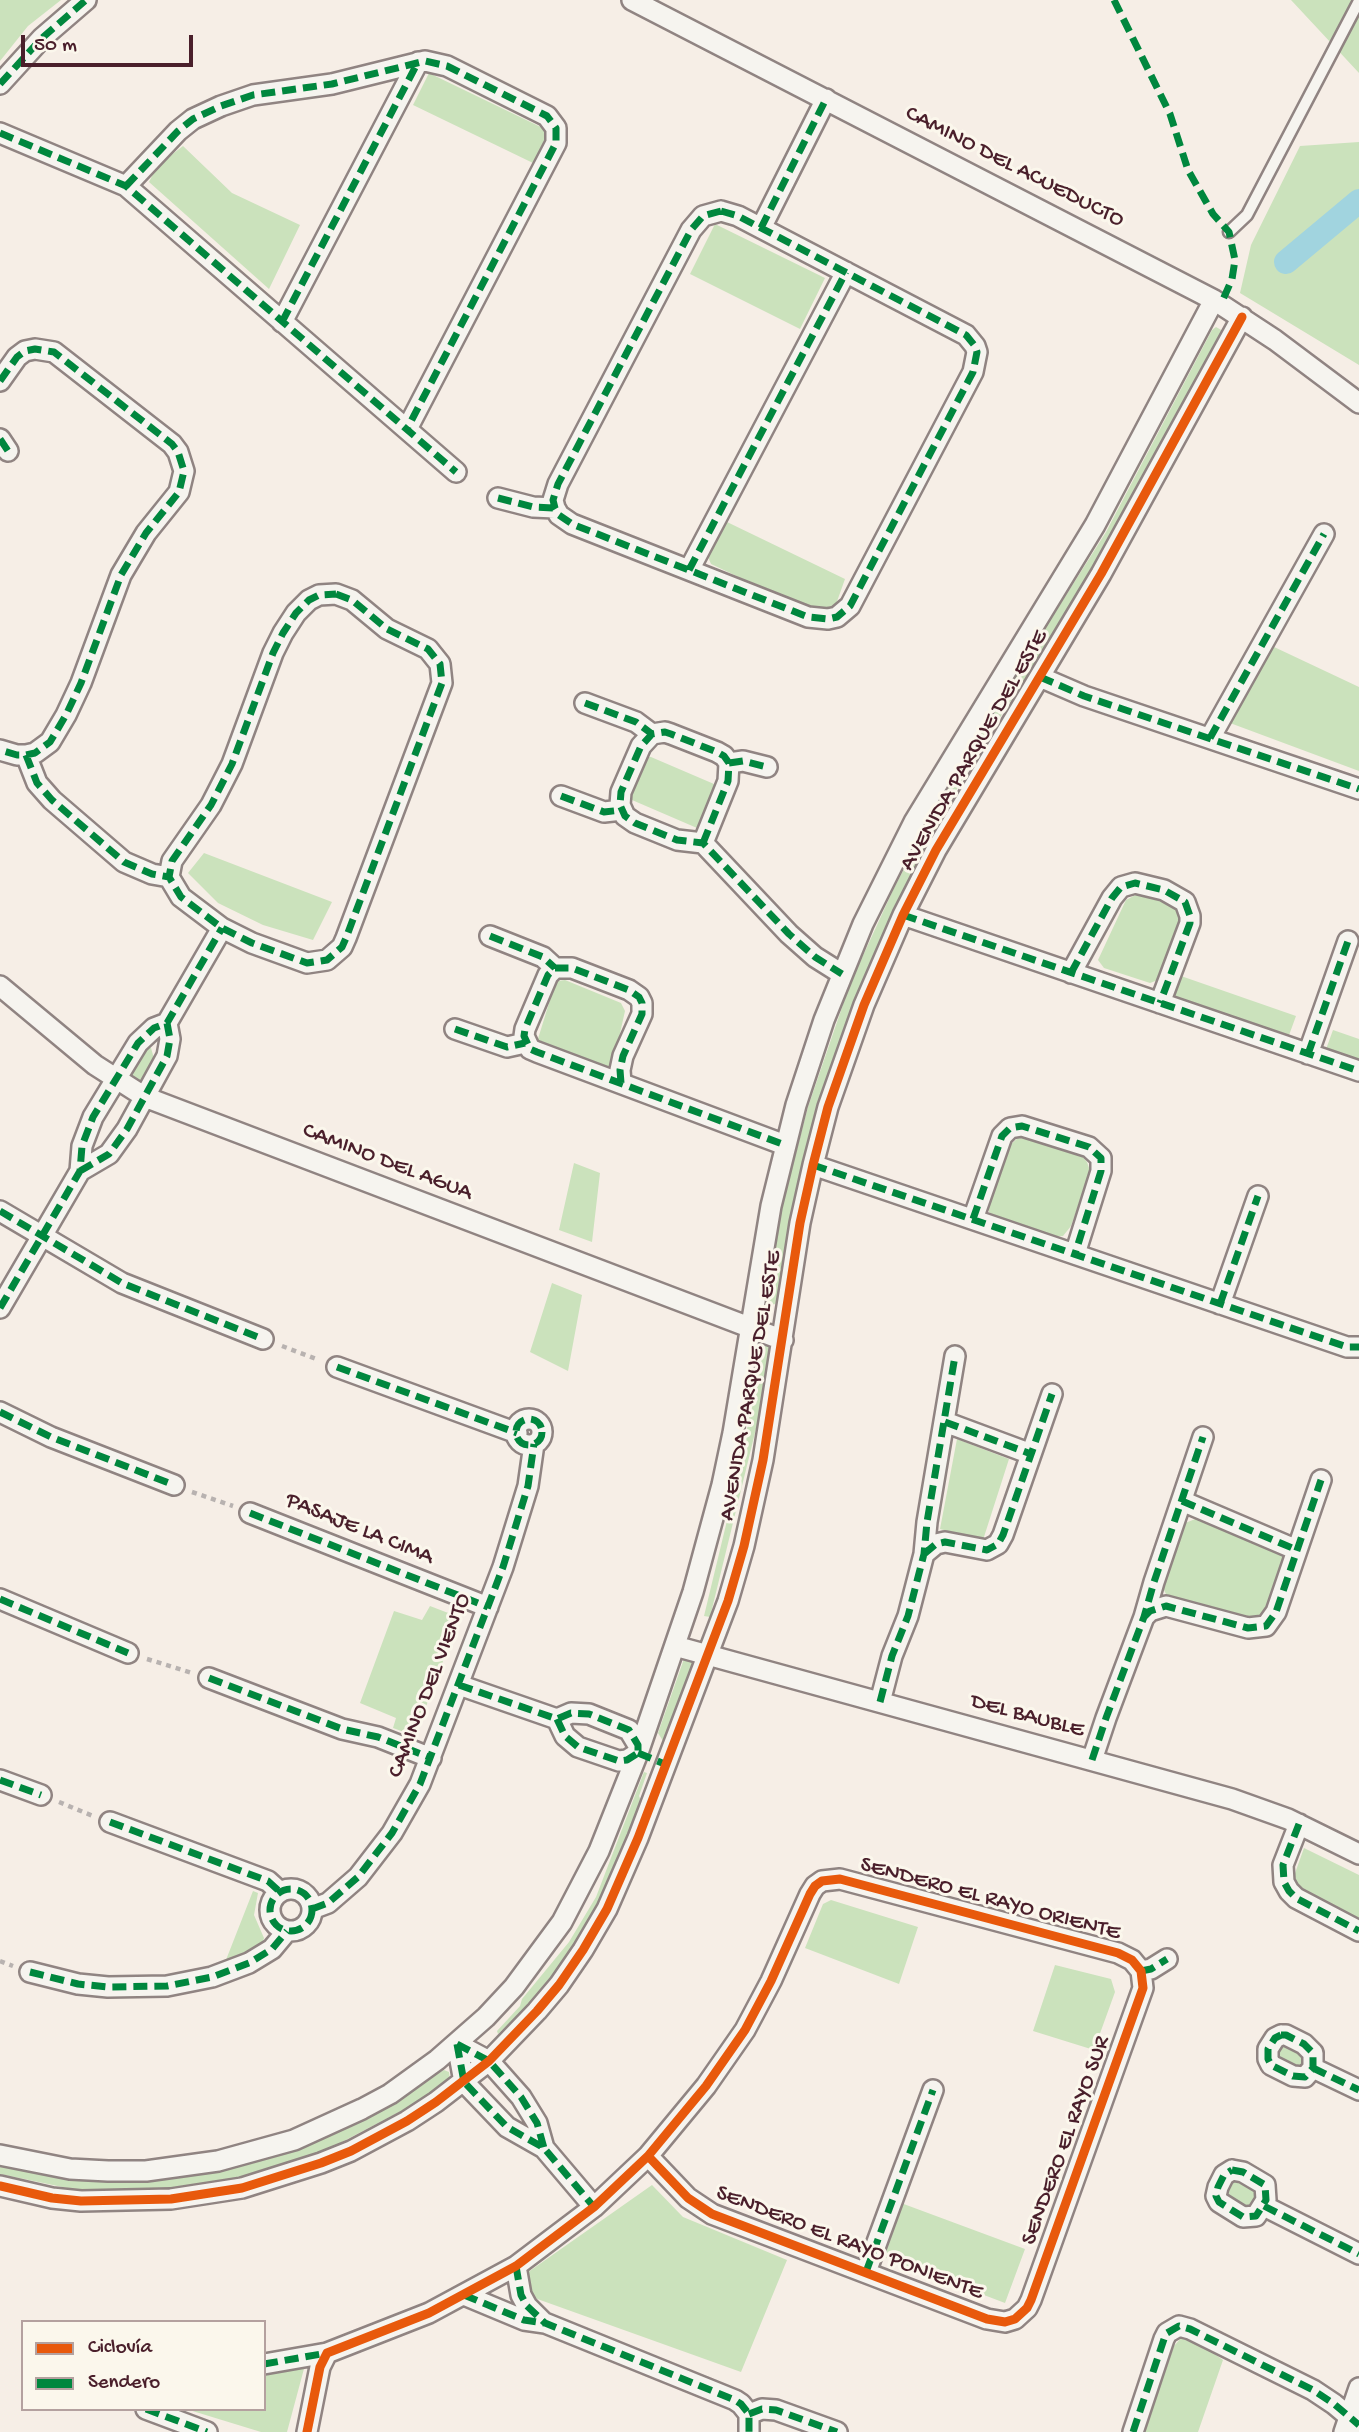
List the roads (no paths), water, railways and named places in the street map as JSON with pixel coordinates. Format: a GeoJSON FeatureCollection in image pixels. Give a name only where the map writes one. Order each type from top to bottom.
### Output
{"type":"FeatureCollection","features":[{"type":"Feature","properties":{"kind":"street"},"geometry":{"type":"LineString","coordinates":[[0,84],[42,38],[86,0]]}},
{"type":"Feature","properties":{"kind":"street","name":"CAMINO DEL ACUEDUCTO"},"geometry":{"type":"LineString","coordinates":[[632,0],[1214,300],[1242,317],[1359,402]]}},
{"type":"Feature","properties":{"kind":"street"},"geometry":{"type":"LineString","coordinates":[[126,186],[178,131],[221,106],[253,95],[332,84],[418,62],[432,61],[447,66],[541,111],[552,121],[557,136],[552,149],[407,429]]}},
{"type":"Feature","properties":{"kind":"street"},"geometry":{"type":"LineString","coordinates":[[282,322],[418,62]]}},
{"type":"Feature","properties":{"kind":"street"},"geometry":{"type":"LineString","coordinates":[[761,228],[826,99]]}},
{"type":"Feature","properties":{"kind":"street"},"geometry":{"type":"LineString","coordinates":[[0,134],[126,186],[456,472]]}},
{"type":"Feature","properties":{"kind":"street"},"geometry":{"type":"LineString","coordinates":[[712,212],[730,212],[846,272],[966,335],[975,346],[977,359],[973,372],[850,606],[837,617],[819,620],[572,524],[559,515],[553,500],[558,484],[696,222],[712,212]]}},
{"type":"Feature","properties":{"kind":"street"},"geometry":{"type":"LineString","coordinates":[[689,570],[846,272]]}},
{"type":"Feature","properties":{"kind":"street","name":"AVENIDA PARQUE DEL ESTE"},"geometry":{"type":"LineString","coordinates":[[0,2155],[46,2165],[108,2171],[146,2171],[253,2153],[294,2140],[362,2109],[417,2076],[457,2044],[514,1987],[562,1922],[599,1851],[638,1753],[693,1592],[722,1485],[740,1394],[763,1245],[785,1145],[808,1065],[842,974],[914,822],[1095,525],[1214,300]]}},
{"type":"Feature","properties":{"kind":"street","name":"AVENIDA PARQUE DEL ESTE"},"geometry":{"type":"LineString","coordinates":[[0,2186],[52,2198],[110,2202],[170,2199],[242,2188],[282,2178],[351,2151],[407,2121],[489,2062],[559,1985],[583,1950],[617,1889],[709,1655],[731,1590],[763,1460],[800,1223],[813,1165],[846,1051],[878,971],[903,915],[956,815],[1160,471],[1242,317]]}},
{"type":"Feature","properties":{"kind":"street"},"geometry":{"type":"LineString","coordinates":[[0,381],[17,357],[35,349],[54,352],[172,444],[182,461],[184,471],[179,492],[146,533],[121,575],[81,683],[50,742],[35,753],[26,755],[0,750]]}},
{"type":"Feature","properties":{"kind":"street"},"geometry":{"type":"LineString","coordinates":[[498,498],[533,507],[555,509]]}},
{"type":"Feature","properties":{"kind":"street"},"geometry":{"type":"LineString","coordinates":[[1210,738],[1324,534]]}},
{"type":"Feature","properties":{"kind":"street"},"geometry":{"type":"LineString","coordinates":[[336,594],[352,600],[387,629],[428,649],[440,664],[442,674],[439,692],[342,947],[327,960],[317,963],[297,960],[252,943],[222,928],[180,897],[169,877],[172,861],[211,805],[232,764],[273,653],[301,607],[319,596],[336,594]]}},
{"type":"Feature","properties":{"kind":"street"},"geometry":{"type":"LineString","coordinates":[[1040,677],[1084,696],[1359,789]]}},
{"type":"Feature","properties":{"kind":"street"},"geometry":{"type":"LineString","coordinates":[[585,702],[636,722],[652,734]]}},
{"type":"Feature","properties":{"kind":"street"},"geometry":{"type":"LineString","coordinates":[[703,843],[728,781],[729,763],[717,752],[671,734],[652,734],[641,746],[621,792],[621,810],[629,820],[671,838],[703,843],[789,934],[815,957],[842,974]]}},
{"type":"Feature","properties":{"kind":"street"},"geometry":{"type":"LineString","coordinates":[[26,755],[37,783],[52,800],[124,862],[152,874],[169,877]]}},
{"type":"Feature","properties":{"kind":"street"},"geometry":{"type":"LineString","coordinates":[[729,763],[743,761],[767,767]]}},
{"type":"Feature","properties":{"kind":"street"},"geometry":{"type":"LineString","coordinates":[[561,796],[604,811],[621,810]]}},
{"type":"Feature","properties":{"kind":"street"},"geometry":{"type":"LineString","coordinates":[[1071,972],[1112,898],[1121,887],[1135,883],[1164,890],[1185,902],[1190,923],[1160,1003]]}},
{"type":"Feature","properties":{"kind":"street"},"geometry":{"type":"LineString","coordinates":[[903,915],[1359,1071]]}},
{"type":"Feature","properties":{"kind":"street"},"geometry":{"type":"LineString","coordinates":[[0,1308],[80,1171],[82,1146],[87,1132],[115,1079],[145,1034],[167,1023],[222,928]]}},
{"type":"Feature","properties":{"kind":"street"},"geometry":{"type":"LineString","coordinates":[[490,936],[543,957],[555,968],[572,968],[629,990],[639,997],[642,1014],[624,1056],[620,1070],[621,1083]]}},
{"type":"Feature","properties":{"kind":"street"},"geometry":{"type":"LineString","coordinates":[[1308,1054],[1348,941]]}},
{"type":"Feature","properties":{"kind":"street"},"geometry":{"type":"LineString","coordinates":[[525,1043],[525,1029],[545,979],[555,968]]}},
{"type":"Feature","properties":{"kind":"street","name":"CAMINO DEL AGUA"},"geometry":{"type":"LineString","coordinates":[[0,986],[86,1058],[145,1097],[783,1340]]}},
{"type":"Feature","properties":{"kind":"street"},"geometry":{"type":"LineString","coordinates":[[80,1171],[109,1154],[127,1129],[167,1056],[170,1039],[167,1023]]}},
{"type":"Feature","properties":{"kind":"street"},"geometry":{"type":"LineString","coordinates":[[455,1029],[508,1047],[525,1043]]}},
{"type":"Feature","properties":{"kind":"street"},"geometry":{"type":"LineString","coordinates":[[525,1043],[537,1052],[785,1145]]}},
{"type":"Feature","properties":{"kind":"street"},"geometry":{"type":"LineString","coordinates":[[973,1220],[1002,1136],[1010,1128],[1028,1127],[1089,1147],[1101,1158],[1101,1171],[1075,1254]]}},
{"type":"Feature","properties":{"kind":"street"},"geometry":{"type":"LineString","coordinates":[[813,1165],[1347,1347],[1359,1347]]}},
{"type":"Feature","properties":{"kind":"street"},"geometry":{"type":"LineString","coordinates":[[1220,1304],[1258,1196]]}},
{"type":"Feature","properties":{"kind":"street"},"geometry":{"type":"LineString","coordinates":[[0,1211],[122,1283],[263,1339]]}},
{"type":"Feature","properties":{"kind":"street"},"geometry":{"type":"LineString","coordinates":[[880,1702],[925,1554],[927,1522],[955,1356]]}},
{"type":"Feature","properties":{"kind":"street","name":"CAMINO DEL VIENTO"},"geometry":{"type":"LineString","coordinates":[[312,1909],[323,1906],[343,1890],[376,1856],[407,1809],[431,1758],[488,1607],[528,1486],[534,1444],[522,1443],[517,1433],[337,1367]]}},
{"type":"Feature","properties":{"kind":"street"},"geometry":{"type":"LineString","coordinates":[[925,1554],[936,1544],[945,1542],[987,1550],[998,1544],[1052,1394]]}},
{"type":"Feature","properties":{"kind":"street"},"geometry":{"type":"LineString","coordinates":[[0,1412],[51,1437],[174,1485]]}},
{"type":"Feature","properties":{"kind":"street"},"geometry":{"type":"LineString","coordinates":[[945,1422],[1031,1454]]}},
{"type":"Feature","properties":{"kind":"street"},"geometry":{"type":"LineString","coordinates":[[1092,1760],[1128,1664],[1203,1437]]}},
{"type":"Feature","properties":{"kind":"street"},"geometry":{"type":"LineString","coordinates":[[1144,1617],[1150,1611],[1166,1606],[1248,1629],[1266,1626],[1276,1612],[1321,1480]]}},
{"type":"Feature","properties":{"kind":"street"},"geometry":{"type":"LineString","coordinates":[[1182,1501],[1297,1549]]}},
{"type":"Feature","properties":{"kind":"street","name":"PASAJE LA CIMA"},"geometry":{"type":"LineString","coordinates":[[250,1513],[488,1607]]}},
{"type":"Feature","properties":{"kind":"street"},"geometry":{"type":"LineString","coordinates":[[0,1599],[128,1653]]}},
{"type":"Feature","properties":{"kind":"street","name":"DEL BAUBLE"},"geometry":{"type":"LineString","coordinates":[[675,1646],[1241,1802],[1299,1824],[1359,1854]]}},
{"type":"Feature","properties":{"kind":"street"},"geometry":{"type":"LineString","coordinates":[[209,1678],[329,1725],[378,1737],[431,1758]]}},
{"type":"Feature","properties":{"kind":"street"},"geometry":{"type":"LineString","coordinates":[[459,1685],[557,1719],[580,1712],[622,1726],[634,1737],[638,1753]]}},
{"type":"Feature","properties":{"kind":"street"},"geometry":{"type":"LineString","coordinates":[[557,1719],[565,1736],[578,1747],[619,1761],[638,1753]]}},
{"type":"Feature","properties":{"kind":"street"},"geometry":{"type":"LineString","coordinates":[[638,1753],[667,1765]]}},
{"type":"Feature","properties":{"kind":"street"},"geometry":{"type":"LineString","coordinates":[[0,1780],[41,1795]]}},
{"type":"Feature","properties":{"kind":"street"},"geometry":{"type":"LineString","coordinates":[[110,1822],[268,1881],[279,1891]]}},
{"type":"Feature","properties":{"kind":"street"},"geometry":{"type":"LineString","coordinates":[[1299,1824],[1283,1865],[1284,1882],[1289,1891],[1296,1898],[1359,1931]]}},
{"type":"Feature","properties":{"kind":"street","name":"SENDERO EL RAYO ORIENTE"},"geometry":{"type":"LineString","coordinates":[[648,2156],[706,2087],[745,2030],[771,1981],[810,1894],[822,1881],[839,1879],[1118,1953],[1132,1959],[1141,1971]]}},
{"type":"Feature","properties":{"kind":"street"},"geometry":{"type":"LineString","coordinates":[[285,1889],[298,1889],[308,1897],[312,1909],[312,1916],[299,1930],[287,1931],[275,1925],[270,1914],[271,1901],[279,1891],[285,1889]]}},
{"type":"Feature","properties":{"kind":"street"},"geometry":{"type":"LineString","coordinates":[[30,1972],[78,1984],[108,1987],[167,1986],[212,1977],[249,1963],[271,1949],[287,1931]]}},
{"type":"Feature","properties":{"kind":"street"},"geometry":{"type":"LineString","coordinates":[[1141,1971],[1151,1969],[1167,1959]]}},
{"type":"Feature","properties":{"kind":"street","name":"SENDERO EL RAYO SUR"},"geometry":{"type":"LineString","coordinates":[[1015,2319],[1031,2300],[1143,1988],[1141,1971]]}},
{"type":"Feature","properties":{"kind":"street"},"geometry":{"type":"LineString","coordinates":[[457,2044],[489,2062],[531,2110],[544,2148]]}},
{"type":"Feature","properties":{"kind":"street"},"geometry":{"type":"LineString","coordinates":[[457,2044],[464,2082],[507,2127],[544,2148],[594,2207]]}},
{"type":"Feature","properties":{"kind":"street"},"geometry":{"type":"LineString","coordinates":[[1313,2068],[1359,2090]]}},
{"type":"Feature","properties":{"kind":"street"},"geometry":{"type":"LineString","coordinates":[[866,2272],[933,2090]]}},
{"type":"Feature","properties":{"kind":"street"},"geometry":{"type":"LineString","coordinates":[[266,2364],[327,2354],[394,2329],[464,2295],[516,2266],[594,2207],[648,2156]]}},
{"type":"Feature","properties":{"kind":"street","name":"SENDERO EL RAYO PONIENTE"},"geometry":{"type":"LineString","coordinates":[[648,2156],[688,2198],[712,2214],[987,2319],[1005,2322],[1015,2319]]}},
{"type":"Feature","properties":{"kind":"street"},"geometry":{"type":"LineString","coordinates":[[1264,2206],[1359,2254]]}},
{"type":"Feature","properties":{"kind":"street"},"geometry":{"type":"LineString","coordinates":[[516,2266],[521,2295],[527,2306],[545,2323]]}},
{"type":"Feature","properties":{"kind":"street"},"geometry":{"type":"LineString","coordinates":[[464,2295],[524,2320],[545,2323],[735,2400],[741,2403],[749,2423],[762,2409],[776,2410],[837,2432]]}},
{"type":"Feature","properties":{"kind":"street"},"geometry":{"type":"LineString","coordinates":[[1133,2432],[1164,2339],[1173,2328],[1184,2326],[1324,2396],[1351,2425]]}},
{"type":"Feature","properties":{"kind":"street"},"geometry":{"type":"LineString","coordinates":[[307,2432],[320,2367],[327,2354]]}},
{"type":"Feature","properties":{"kind":"street"},"geometry":{"type":"LineString","coordinates":[[1351,2425],[1359,2388]]}},
{"type":"Feature","properties":{"kind":"street"},"geometry":{"type":"LineString","coordinates":[[151,2411],[207,2432]]}},
{"type":"Feature","properties":{"kind":"lane"},"geometry":{"type":"LineString","coordinates":[[1229,232],[1247,215],[1359,1]]}},
{"type":"Feature","properties":{"kind":"waterway"},"geometry":{"type":"LineString","coordinates":[[1286,262],[1359,201]]}}]}
